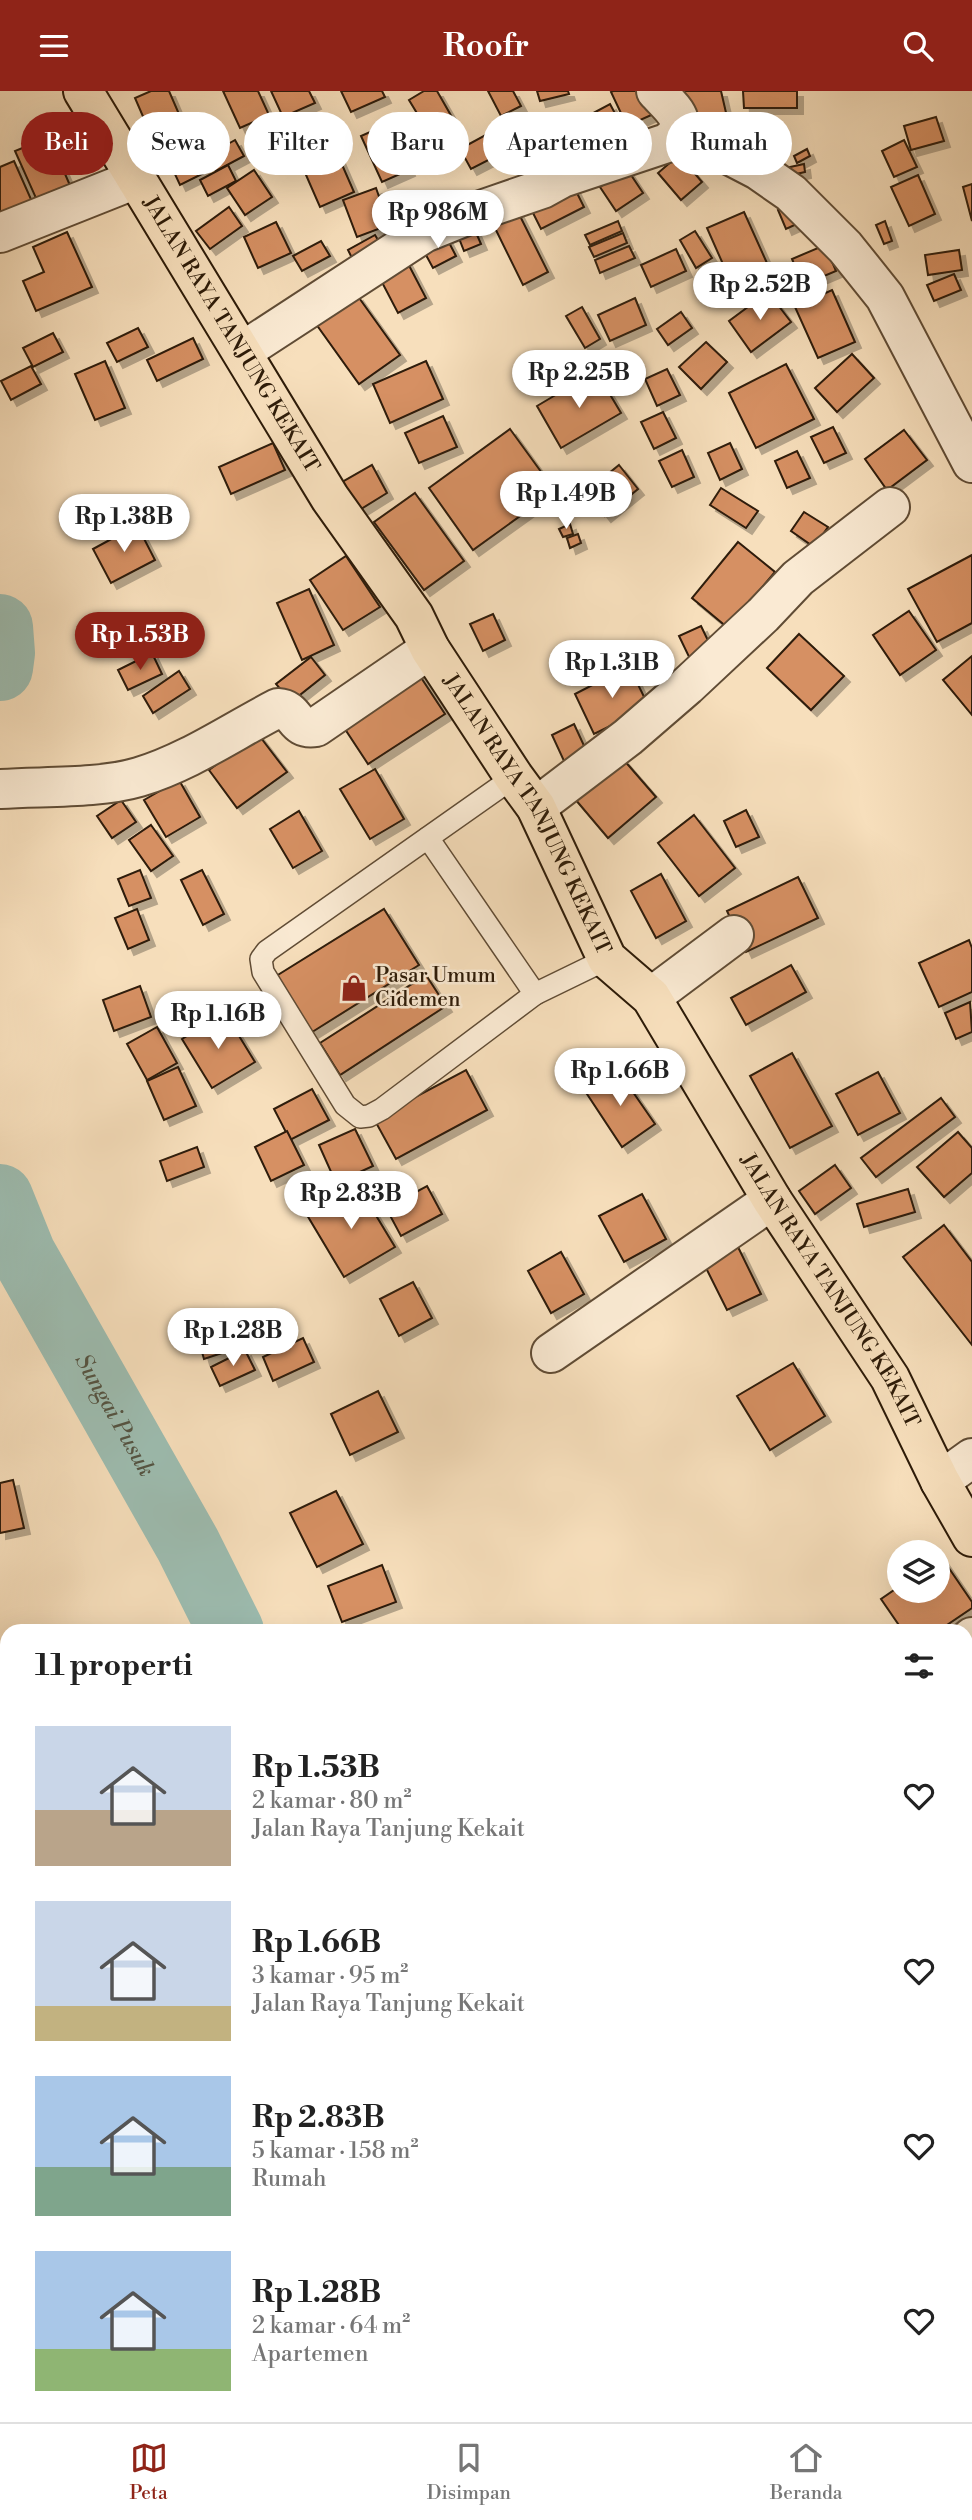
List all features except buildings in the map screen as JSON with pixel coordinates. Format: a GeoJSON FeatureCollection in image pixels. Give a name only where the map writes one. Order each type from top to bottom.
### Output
{"type":"FeatureCollection","features":[{"type":"Feature","properties":{"kind":"main road","name":"JALAN RAYA TANJUNG KEKAIT"},"geometry":{"type":"LineString","coordinates":[[83,91],[330,498],[414,616],[430,649],[514,778],[536,807],[607,959],[651,997],[772,1200],[890,1378],[940,1481],[972,1537]]}},
{"type":"Feature","properties":{"kind":"street"},"geometry":{"type":"LineString","coordinates":[[656,91],[677,112]]}},
{"type":"Feature","properties":{"kind":"street"},"geometry":{"type":"LineString","coordinates":[[243,351],[424,233],[562,179],[666,143]]}},
{"type":"Feature","properties":{"kind":"street"},"geometry":{"type":"LineString","coordinates":[[765,175],[791,193],[845,247],[885,297],[972,463]]}},
{"type":"Feature","properties":{"kind":"street"},"geometry":{"type":"LineString","coordinates":[[0,233],[136,180]]}},
{"type":"Feature","properties":{"kind":"street"},"geometry":{"type":"LineString","coordinates":[[536,807],[628,737],[763,615],[798,578],[890,507]]}},
{"type":"Feature","properties":{"kind":"street"},"geometry":{"type":"LineString","coordinates":[[0,789],[111,783],[163,769],[278,708],[290,712],[300,726],[316,727],[430,649]]}},
{"type":"Feature","properties":{"kind":"street"},"geometry":{"type":"LineString","coordinates":[[651,997],[734,935]]}},
{"type":"Feature","properties":{"kind":"street"},"geometry":{"type":"LineString","coordinates":[[551,1353],[772,1200]]}},
{"type":"Feature","properties":{"kind":"street"},"geometry":{"type":"LineString","coordinates":[[940,1481],[972,1458]]}},
{"type":"Feature","properties":{"kind":"lane"},"geometry":{"type":"LineString","coordinates":[[514,778],[267,951],[261,959],[263,972],[345,1105],[360,1117],[369,1116],[382,1109],[535,994],[607,959]]}},
{"type":"Feature","properties":{"kind":"lane"},"geometry":{"type":"LineString","coordinates":[[428,838],[535,994]]}},
{"type":"Feature","properties":{"kind":"waterway","name":"Sungai Pusuk"},"geometry":{"type":"LineString","coordinates":[[0,627],[0,668]]}},
{"type":"Feature","properties":{"kind":"waterway","name":"Sungai Pusuk"},"geometry":{"type":"LineString","coordinates":[[0,1197],[23,1254],[188,1545],[228,1624]]}},
{"type":"Feature","properties":{"kind":"place","name":"Pasar Umum Cidemen"},"geometry":{"type":"Point","coordinates":[354,988]}}]}
